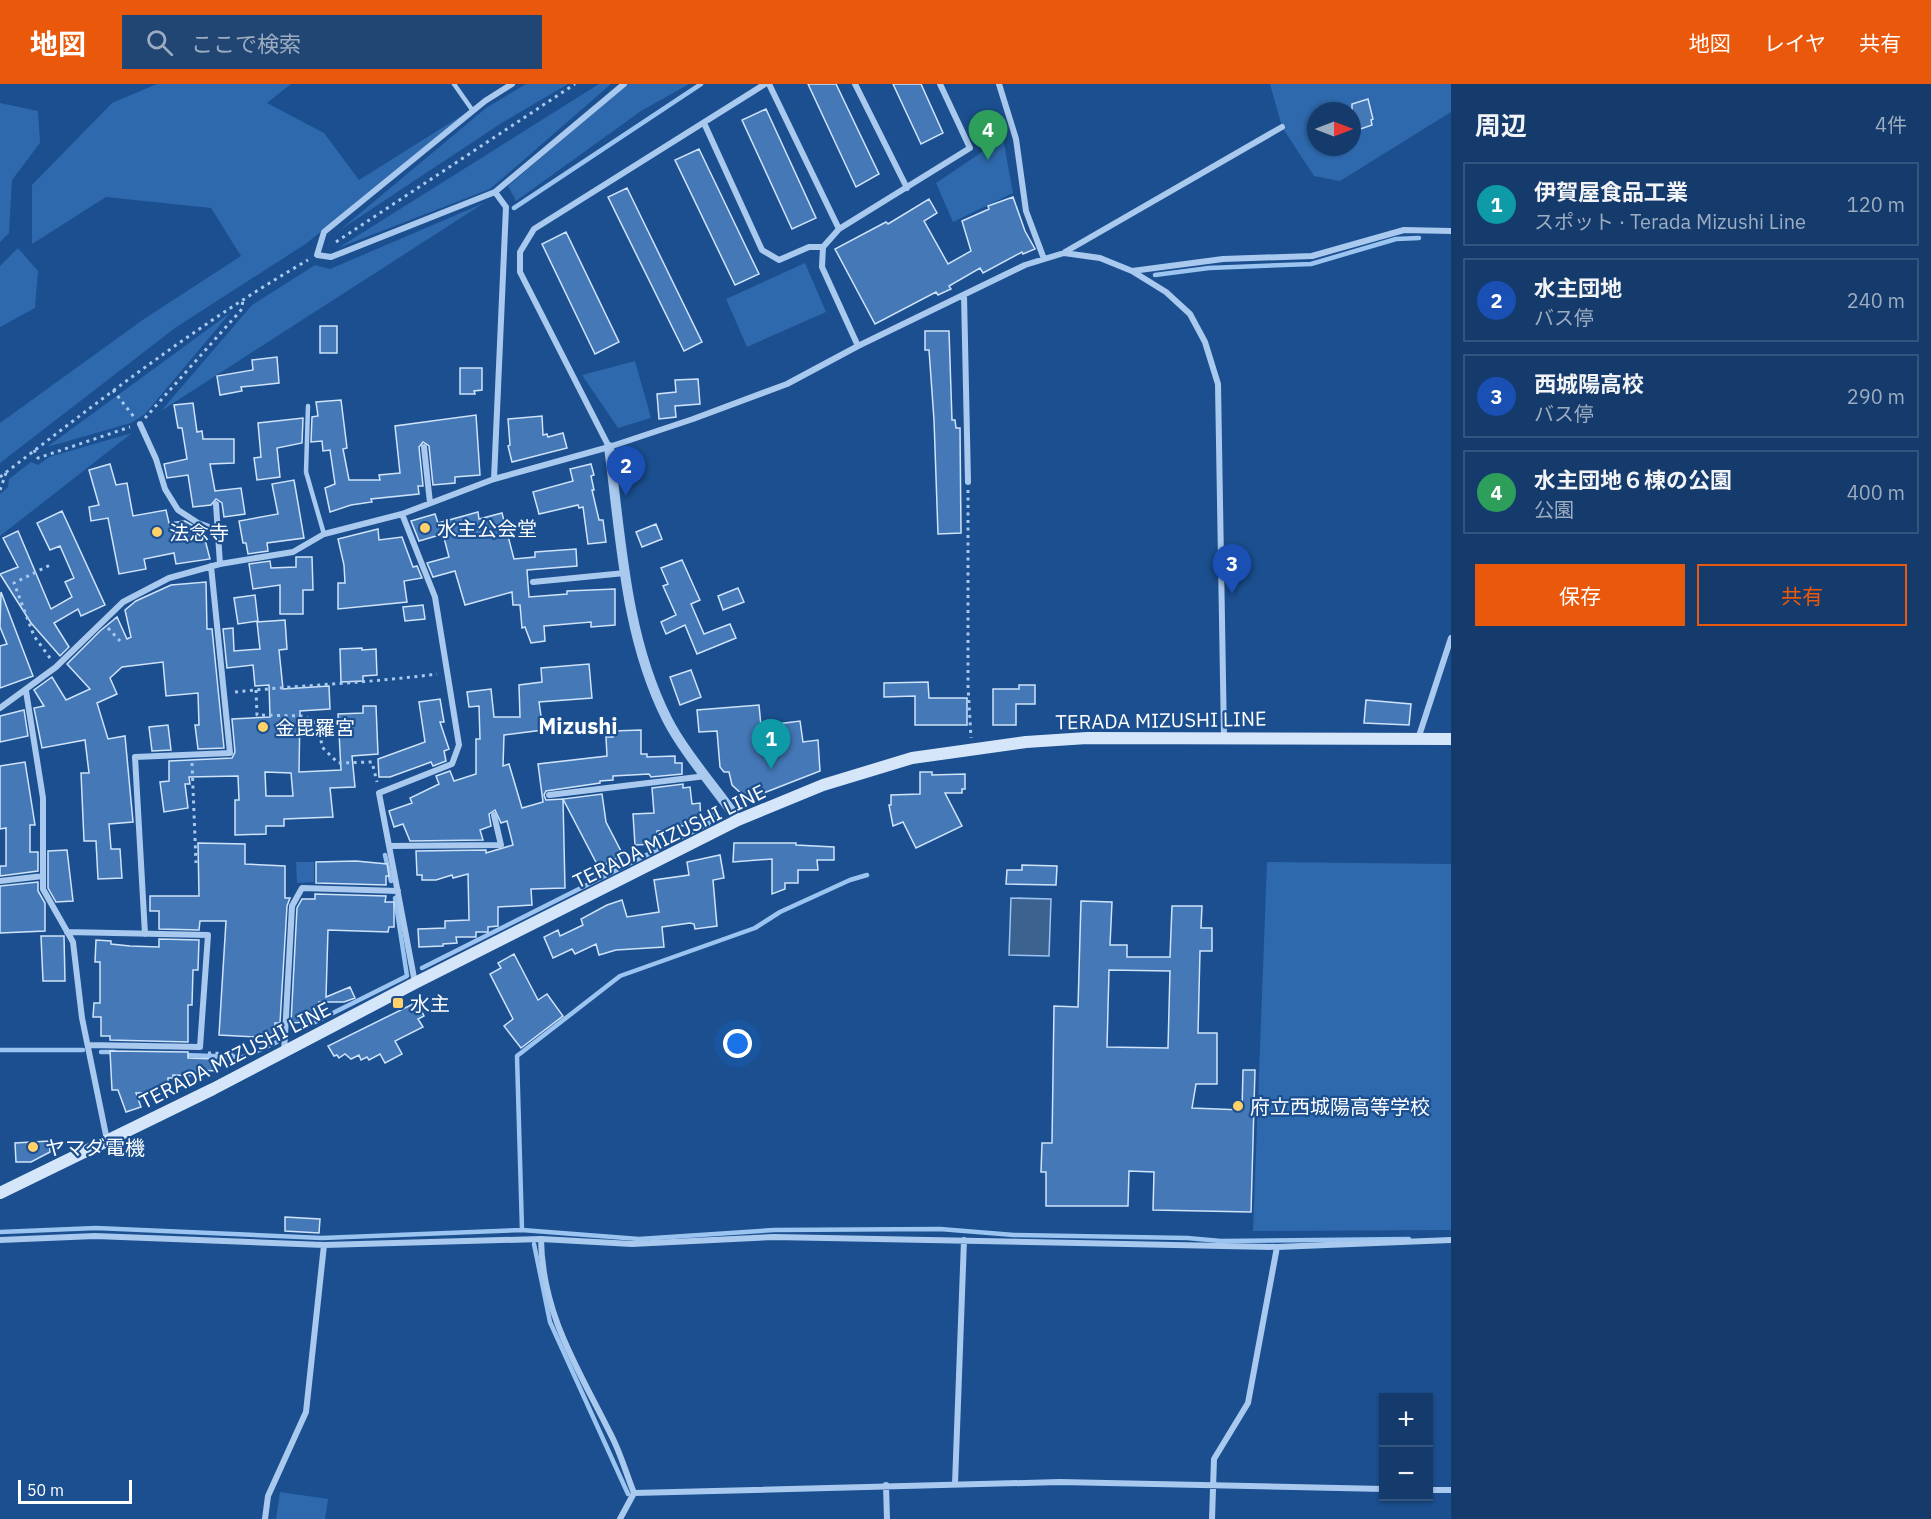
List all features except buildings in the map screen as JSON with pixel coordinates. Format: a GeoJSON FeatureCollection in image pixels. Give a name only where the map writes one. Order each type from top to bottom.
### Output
{"type":"FeatureCollection","features":[{"type":"Feature","properties":{"kind":"main road","name":"TERADA MIZUSHI LINE"},"geometry":{"type":"LineString","coordinates":[[0,1193],[284,1053],[415,983],[738,820],[823,785],[912,758],[1026,742],[1087,738],[1451,739]]}},
{"type":"Feature","properties":{"kind":"street"},"geometry":{"type":"LineString","coordinates":[[512,84],[473,111],[324,232],[317,255],[331,257],[495,192],[624,84]]}},
{"type":"Feature","properties":{"kind":"street"},"geometry":{"type":"LineString","coordinates":[[738,820],[667,720],[639,646],[625,573],[609,447],[519,272],[520,252],[534,229],[767,84],[839,229]]}},
{"type":"Feature","properties":{"kind":"street"},"geometry":{"type":"LineString","coordinates":[[855,84],[907,188]]}},
{"type":"Feature","properties":{"kind":"street"},"geometry":{"type":"LineString","coordinates":[[858,346],[822,267],[823,247],[839,229],[970,148],[940,84]]}},
{"type":"Feature","properties":{"kind":"street"},"geometry":{"type":"LineString","coordinates":[[999,84],[1016,139],[1026,211],[1044,259]]}},
{"type":"Feature","properties":{"kind":"street"},"geometry":{"type":"LineString","coordinates":[[704,123],[762,250],[779,260],[809,247],[823,247]]}},
{"type":"Feature","properties":{"kind":"street"},"geometry":{"type":"LineString","coordinates":[[0,708],[56,667],[123,602],[169,578],[220,564],[292,552],[324,534],[402,514],[494,479],[609,447],[787,384],[858,346],[964,295],[1044,259],[1064,253],[1282,127]]}},
{"type":"Feature","properties":{"kind":"street"},"geometry":{"type":"LineString","coordinates":[[494,479],[506,207],[495,192]]}},
{"type":"Feature","properties":{"kind":"street"},"geometry":{"type":"LineString","coordinates":[[1132,271],[1224,259],[1312,256],[1404,231],[1451,231]]}},
{"type":"Feature","properties":{"kind":"street"},"geometry":{"type":"LineString","coordinates":[[1064,253],[1100,258],[1132,271],[1167,292],[1190,314],[1205,342],[1218,384],[1224,738]]}},
{"type":"Feature","properties":{"kind":"street"},"geometry":{"type":"LineString","coordinates":[[964,295],[968,482]]}},
{"type":"Feature","properties":{"kind":"street"},"geometry":{"type":"LineString","coordinates":[[140,424],[156,459],[165,489],[178,510],[198,523],[218,530]]}},
{"type":"Feature","properties":{"kind":"street"},"geometry":{"type":"LineString","coordinates":[[424,447],[430,503]]}},
{"type":"Feature","properties":{"kind":"street"},"geometry":{"type":"LineString","coordinates":[[216,504],[220,564]]}},
{"type":"Feature","properties":{"kind":"street"},"geometry":{"type":"LineString","coordinates":[[402,514],[435,597],[449,672],[459,745],[452,764],[379,793],[415,983]]}},
{"type":"Feature","properties":{"kind":"street"},"geometry":{"type":"LineString","coordinates":[[145,934],[135,757],[230,753],[212,566]]}},
{"type":"Feature","properties":{"kind":"street"},"geometry":{"type":"LineString","coordinates":[[533,582],[625,573]]}},
{"type":"Feature","properties":{"kind":"street"},"geometry":{"type":"LineString","coordinates":[[1418,740],[1451,638]]}},
{"type":"Feature","properties":{"kind":"street"},"geometry":{"type":"LineString","coordinates":[[26,691],[43,798],[43,889],[73,942],[88,1045],[107,1142]]}},
{"type":"Feature","properties":{"kind":"street"},"geometry":{"type":"LineString","coordinates":[[549,795],[706,776]]}},
{"type":"Feature","properties":{"kind":"street"},"geometry":{"type":"LineString","coordinates":[[389,846],[501,845],[494,815]]}},
{"type":"Feature","properties":{"kind":"street"},"geometry":{"type":"LineString","coordinates":[[0,881],[43,876]]}},
{"type":"Feature","properties":{"kind":"street"},"geometry":{"type":"LineString","coordinates":[[284,1053],[292,906],[302,888],[398,891]]}},
{"type":"Feature","properties":{"kind":"street"},"geometry":{"type":"LineString","coordinates":[[67,932],[208,935],[200,1047],[88,1045]]}},
{"type":"Feature","properties":{"kind":"street"},"geometry":{"type":"LineString","coordinates":[[0,1240],[95,1236],[324,1245],[541,1239],[632,1244],[774,1237],[1277,1247],[1451,1240]]}},
{"type":"Feature","properties":{"kind":"street"},"geometry":{"type":"LineString","coordinates":[[541,1239],[542,1270],[553,1318],[615,1445],[634,1493],[620,1519]]}},
{"type":"Feature","properties":{"kind":"street"},"geometry":{"type":"LineString","coordinates":[[955,1484],[964,1240]]}},
{"type":"Feature","properties":{"kind":"street"},"geometry":{"type":"LineString","coordinates":[[265,1519],[268,1496],[306,1412],[324,1245]]}},
{"type":"Feature","properties":{"kind":"street"},"geometry":{"type":"LineString","coordinates":[[1212,1519],[1214,1459],[1248,1403],[1277,1247]]}},
{"type":"Feature","properties":{"kind":"street"},"geometry":{"type":"LineString","coordinates":[[634,1493],[1060,1482],[1379,1489]]}},
{"type":"Feature","properties":{"kind":"street"},"geometry":{"type":"LineString","coordinates":[[886,1485],[887,1519]]}},
{"type":"Feature","properties":{"kind":"street"},"geometry":{"type":"LineString","coordinates":[[1433,1490],[1451,1490]]}},
{"type":"Feature","properties":{"kind":"lane"},"geometry":{"type":"LineString","coordinates":[[454,84],[473,111]]}},
{"type":"Feature","properties":{"kind":"lane"},"geometry":{"type":"LineString","coordinates":[[308,406],[306,472],[324,534]]}},
{"type":"Feature","properties":{"kind":"path"},"geometry":{"type":"LineString","coordinates":[[0,477],[113,390],[243,298],[317,255],[575,84]]}},
{"type":"Feature","properties":{"kind":"path"},"geometry":{"type":"LineString","coordinates":[[34,450],[38,458],[140,424],[242,309],[243,298]]}},
{"type":"Feature","properties":{"kind":"path"},"geometry":{"type":"LineString","coordinates":[[113,390],[140,424]]}},
{"type":"Feature","properties":{"kind":"path"},"geometry":{"type":"LineString","coordinates":[[0,490],[7,471]]}},
{"type":"Feature","properties":{"kind":"path"},"geometry":{"type":"LineString","coordinates":[[968,482],[968,686],[971,738]]}},
{"type":"Feature","properties":{"kind":"path"},"geometry":{"type":"LineString","coordinates":[[50,565],[14,583],[34,636],[56,667]]}},
{"type":"Feature","properties":{"kind":"path"},"geometry":{"type":"LineString","coordinates":[[103,622],[120,641]]}},
{"type":"Feature","properties":{"kind":"path"},"geometry":{"type":"LineString","coordinates":[[224,693],[331,682],[370,683],[449,672]]}},
{"type":"Feature","properties":{"kind":"path"},"geometry":{"type":"LineString","coordinates":[[256,690],[257,715],[304,716],[319,725],[322,747],[338,764],[372,762],[379,793]]}},
{"type":"Feature","properties":{"kind":"path"},"geometry":{"type":"LineString","coordinates":[[192,755],[196,863]]}},
{"type":"Feature","properties":{"kind":"path"},"geometry":{"type":"LineString","coordinates":[[200,1047],[205,1053],[246,1054]]}},
{"type":"Feature","properties":{"kind":"shaded area"},"geometry":{"type":"Polygon","coordinates":[[[157,84],[291,84],[267,103],[324,133],[359,180],[469,111],[307,243],[175,328],[0,463],[0,423],[144,319],[241,256],[211,208],[106,197],[32,244],[32,185],[112,103],[157,84]]]}},
{"type":"Feature","properties":{"kind":"shaded area"},"geometry":{"type":"Polygon","coordinates":[[[526,84],[568,84],[500,124],[340,230],[486,108],[526,84]]]}},
{"type":"Feature","properties":{"kind":"shaded area"},"geometry":{"type":"Polygon","coordinates":[[[599,84],[611,84],[490,189],[338,248],[599,84]]]}},
{"type":"Feature","properties":{"kind":"shaded area"},"geometry":{"type":"Polygon","coordinates":[[[627,84],[689,84],[641,111],[516,201],[508,186],[627,84]]]}},
{"type":"Feature","properties":{"kind":"shaded area"},"geometry":{"type":"Polygon","coordinates":[[[1270,84],[1451,84],[1451,112],[1340,181],[1314,176],[1282,127],[1270,84]]]}},
{"type":"Feature","properties":{"kind":"shaded area"},"geometry":{"type":"Polygon","coordinates":[[[0,103],[38,111],[40,143],[12,180],[9,233],[0,242],[0,103]]]}},
{"type":"Feature","properties":{"kind":"shaded area"},"geometry":{"type":"Polygon","coordinates":[[[1003,138],[1013,193],[953,222],[936,183],[1003,138]]]}},
{"type":"Feature","properties":{"kind":"shaded area"},"geometry":{"type":"Polygon","coordinates":[[[484,203],[161,411],[252,305],[315,265],[330,269],[484,203]]]}},
{"type":"Feature","properties":{"kind":"shaded area"},"geometry":{"type":"Polygon","coordinates":[[[18,248],[38,271],[35,308],[0,327],[0,266],[18,248]]]}},
{"type":"Feature","properties":{"kind":"shaded area"},"geometry":{"type":"Polygon","coordinates":[[[805,263],[826,312],[747,347],[726,299],[805,263]]]}},
{"type":"Feature","properties":{"kind":"shaded area"},"geometry":{"type":"Polygon","coordinates":[[[230,313],[145,414],[131,423],[47,447],[230,313]]]}},
{"type":"Feature","properties":{"kind":"shaded area"},"geometry":{"type":"Polygon","coordinates":[[[635,361],[651,418],[618,428],[582,375],[635,361]]]}},
{"type":"Feature","properties":{"kind":"shaded area"},"geometry":{"type":"Polygon","coordinates":[[[132,433],[0,536],[0,494],[8,487],[9,479],[31,462],[38,465],[49,457],[132,433]]]}},
{"type":"Feature","properties":{"kind":"shaded area"},"geometry":{"type":"Polygon","coordinates":[[[296,862],[314,862],[314,882],[297,883],[296,862]]]}},
{"type":"Feature","properties":{"kind":"shaded area"},"geometry":{"type":"Polygon","coordinates":[[[1267,862],[1451,864],[1451,1230],[1253,1231],[1267,862]]]}},
{"type":"Feature","properties":{"kind":"shaded area"},"geometry":{"type":"Polygon","coordinates":[[[1011,898],[1051,899],[1049,956],[1009,955],[1011,898]]]}},
{"type":"Feature","properties":{"kind":"shaded area"},"geometry":{"type":"Polygon","coordinates":[[[280,1492],[328,1499],[325,1519],[276,1519],[280,1492]]]}},
{"type":"Feature","properties":{"kind":"waterway"},"geometry":{"type":"LineString","coordinates":[[514,208],[701,84]]}},
{"type":"Feature","properties":{"kind":"waterway"},"geometry":{"type":"LineString","coordinates":[[1155,275],[1209,268],[1311,264],[1396,239],[1419,238]]}},
{"type":"Feature","properties":{"kind":"waterway"},"geometry":{"type":"LineString","coordinates":[[422,968],[708,824],[716,811]]}},
{"type":"Feature","properties":{"kind":"waterway"},"geometry":{"type":"LineString","coordinates":[[385,855],[391,881]]}},
{"type":"Feature","properties":{"kind":"waterway"},"geometry":{"type":"LineString","coordinates":[[522,1230],[517,1056],[620,976],[755,928],[780,912],[850,880],[867,875]]}},
{"type":"Feature","properties":{"kind":"waterway"},"geometry":{"type":"LineString","coordinates":[[297,1031],[407,976],[395,898]]}},
{"type":"Feature","properties":{"kind":"waterway"},"geometry":{"type":"LineString","coordinates":[[182,1055],[244,1057],[277,1042]]}},
{"type":"Feature","properties":{"kind":"waterway"},"geometry":{"type":"LineString","coordinates":[[0,1050],[83,1050]]}},
{"type":"Feature","properties":{"kind":"waterway"},"geometry":{"type":"LineString","coordinates":[[101,1052],[114,1052]]}},
{"type":"Feature","properties":{"kind":"waterway"},"geometry":{"type":"LineString","coordinates":[[0,1232],[96,1228],[322,1238],[522,1230],[639,1239],[774,1230],[940,1229],[1014,1235],[1187,1238],[1221,1241],[1409,1239]]}},
{"type":"Feature","properties":{"kind":"waterway"},"geometry":{"type":"LineString","coordinates":[[534,1244],[550,1322],[628,1494]]}},
{"type":"Feature","properties":{"kind":"place","name":"水主団地６棟の公園"},"geometry":{"type":"Point","coordinates":[988,160]}},
{"type":"Feature","properties":{"kind":"place","name":"水主団地"},"geometry":{"type":"Point","coordinates":[626,496]}},
{"type":"Feature","properties":{"kind":"place","name":"水主公会堂"},"geometry":{"type":"Point","coordinates":[425,528]}},
{"type":"Feature","properties":{"kind":"place","name":"法念寺"},"geometry":{"type":"Point","coordinates":[157,532]}},
{"type":"Feature","properties":{"kind":"place","name":"西城陽高校"},"geometry":{"type":"Point","coordinates":[1232,594]}},
{"type":"Feature","properties":{"kind":"place","name":"金毘羅宮"},"geometry":{"type":"Point","coordinates":[263,727]}},
{"type":"Feature","properties":{"kind":"place","name":"伊賀屋食品工業"},"geometry":{"type":"Point","coordinates":[771,769]}},
{"type":"Feature","properties":{"kind":"place","name":"水主"},"geometry":{"type":"Point","coordinates":[398,1003]}},
{"type":"Feature","properties":{"kind":"place","name":"府立西城陽高等学校"},"geometry":{"type":"Point","coordinates":[1238,1106]}},
{"type":"Feature","properties":{"kind":"place","name":"ヤマダ電機"},"geometry":{"type":"Point","coordinates":[33,1147]}},
{"type":"Feature","properties":{"kind":"district","name":"Mizushi"},"geometry":{"type":"Point","coordinates":[578,725]}}]}
